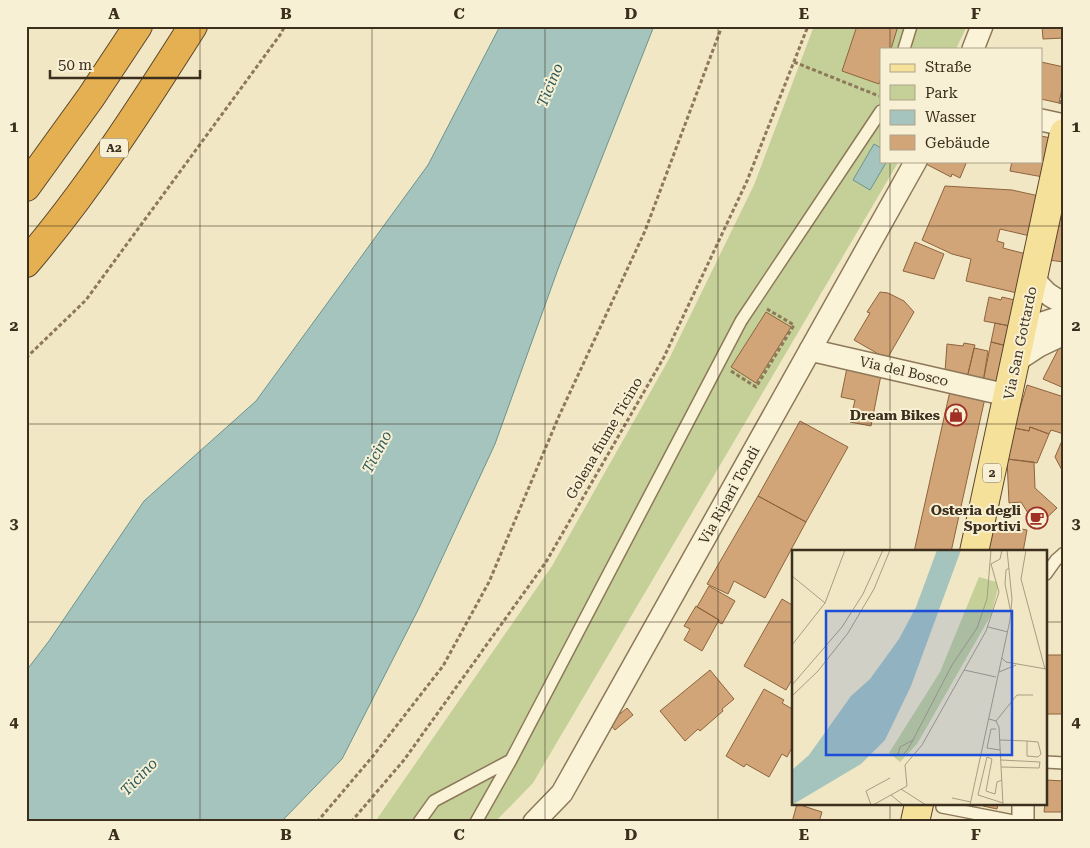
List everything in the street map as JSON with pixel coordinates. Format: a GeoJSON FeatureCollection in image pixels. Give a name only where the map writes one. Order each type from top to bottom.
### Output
{"type":"FeatureCollection","features":[{"type":"Feature","properties":{"kind":"highway"},"geometry":{"type":"LineString","coordinates":[[26,187],[91,98],[138,26]]}},
{"type":"Feature","properties":{"kind":"highway","name":"A2"},"geometry":{"type":"LineString","coordinates":[[26,263],[57,225],[126,130],[193,26]]}},
{"type":"Feature","properties":{"kind":"main road","name":"Via San Gottardo"},"geometry":{"type":"LineString","coordinates":[[974,550],[1064,133]]}},
{"type":"Feature","properties":{"kind":"main road"},"geometry":{"type":"LineString","coordinates":[[915,822],[919,806]]}},
{"type":"Feature","properties":{"kind":"street"},"geometry":{"type":"LineString","coordinates":[[973,48],[982,26]]}},
{"type":"Feature","properties":{"kind":"street"},"geometry":{"type":"LineString","coordinates":[[1042,120],[1064,125]]}},
{"type":"Feature","properties":{"kind":"street","name":"Via Ripari Tondi"},"geometry":{"type":"LineString","coordinates":[[534,822],[562,792],[915,162]]}},
{"type":"Feature","properties":{"kind":"street"},"geometry":{"type":"LineString","coordinates":[[1034,276],[1037,283],[1048,294],[1054,299],[1064,302]]}},
{"type":"Feature","properties":{"kind":"street"},"geometry":{"type":"LineString","coordinates":[[1023,329],[1064,316]]}},
{"type":"Feature","properties":{"kind":"street"},"geometry":{"type":"LineString","coordinates":[[1016,361],[1039,346],[1064,334]]}},
{"type":"Feature","properties":{"kind":"street","name":"Via del Bosco"},"geometry":{"type":"LineString","coordinates":[[810,350],[998,393]]}},
{"type":"Feature","properties":{"kind":"street"},"geometry":{"type":"LineString","coordinates":[[1023,806],[1023,822]]}},
{"type":"Feature","properties":{"kind":"lane"},"geometry":{"type":"LineString","coordinates":[[904,48],[911,26]]}},
{"type":"Feature","properties":{"kind":"lane"},"geometry":{"type":"LineString","coordinates":[[476,822],[511,760],[740,321],[880,112]]}},
{"type":"Feature","properties":{"kind":"lane"},"geometry":{"type":"LineString","coordinates":[[1048,571],[1064,553]]}},
{"type":"Feature","properties":{"kind":"lane"},"geometry":{"type":"LineString","coordinates":[[418,822],[434,800],[511,760]]}},
{"type":"Feature","properties":{"kind":"lane"},"geometry":{"type":"LineString","coordinates":[[1048,762],[1064,763]]}},
{"type":"Feature","properties":{"kind":"lane"},"geometry":{"type":"LineString","coordinates":[[942,806],[1019,822]]}},
{"type":"Feature","properties":{"kind":"path"},"geometry":{"type":"LineString","coordinates":[[26,358],[86,300],[285,26]]}},
{"type":"Feature","properties":{"kind":"path"},"geometry":{"type":"LineString","coordinates":[[317,822],[373,756],[443,666],[489,582],[559,416],[645,230],[722,26]]}},
{"type":"Feature","properties":{"kind":"path","name":"Golena fiume Ticino"},"geometry":{"type":"LineString","coordinates":[[350,822],[404,760],[550,554],[664,357],[747,182],[808,26]]}},
{"type":"Feature","properties":{"kind":"path"},"geometry":{"type":"LineString","coordinates":[[794,62],[880,97]]}},
{"type":"Feature","properties":{"kind":"path"},"geometry":{"type":"LineString","coordinates":[[726,368],[756,387],[794,325],[765,307]]}},
{"type":"Feature","properties":{"kind":"green space"},"geometry":{"type":"Polygon","coordinates":[[[814,26],[967,26],[956,48],[880,48],[880,162],[898,162],[533,783],[495,822],[375,822],[552,566],[669,359],[754,185],[814,26]]]}},
{"type":"Feature","properties":{"kind":"water","name":"Ticino"},"geometry":{"type":"Polygon","coordinates":[[[500,26],[654,26],[558,269],[495,444],[419,608],[342,759],[281,822],[26,822],[26,671],[49,641],[144,501],[256,401],[428,165],[500,26]]]}},
{"type":"Feature","properties":{"kind":"water"},"geometry":{"type":"Polygon","coordinates":[[[874,144],[880,147],[880,162],[886,162],[870,190],[853,180],[874,144]]]}},
{"type":"Feature","properties":{"kind":"building"},"geometry":{"type":"Polygon","coordinates":[[[857,26],[898,26],[891,48],[880,48],[879,84],[842,71],[857,26]]]}},
{"type":"Feature","properties":{"kind":"building"},"geometry":{"type":"Polygon","coordinates":[[[1042,26],[1063,26],[1064,38],[1043,39],[1042,26]]]}},
{"type":"Feature","properties":{"kind":"building"},"geometry":{"type":"Polygon","coordinates":[[[1042,62],[1064,67],[1064,79],[1059,103],[1042,99],[1042,62]]]}},
{"type":"Feature","properties":{"kind":"building"},"geometry":{"type":"Polygon","coordinates":[[[1042,136],[1051,138],[1043,177],[1010,171],[1012,162],[1042,162],[1042,136]]]}},
{"type":"Feature","properties":{"kind":"building"},"geometry":{"type":"Polygon","coordinates":[[[927,162],[967,162],[960,178],[952,174],[951,177],[926,164],[927,162]]]}},
{"type":"Feature","properties":{"kind":"building"},"geometry":{"type":"Polygon","coordinates":[[[945,186],[1012,190],[1039,196],[1030,236],[1000,229],[997,241],[1004,243],[1003,248],[1026,254],[1017,293],[966,281],[971,259],[952,254],[922,240],[945,186]]]}},
{"type":"Feature","properties":{"kind":"building"},"geometry":{"type":"Polygon","coordinates":[[[1062,205],[1064,205],[1064,262],[1048,260],[1062,205]]]}},
{"type":"Feature","properties":{"kind":"building"},"geometry":{"type":"Polygon","coordinates":[[[915,242],[944,254],[934,279],[903,271],[915,242]]]}},
{"type":"Feature","properties":{"kind":"building"},"geometry":{"type":"Polygon","coordinates":[[[880,292],[888,293],[904,301],[914,312],[887,359],[854,340],[870,313],[867,312],[880,292]]]}},
{"type":"Feature","properties":{"kind":"building"},"geometry":{"type":"Polygon","coordinates":[[[989,297],[1001,300],[1002,297],[1019,301],[1015,327],[984,321],[989,297]]]}},
{"type":"Feature","properties":{"kind":"building"},"geometry":{"type":"Polygon","coordinates":[[[766,312],[791,327],[756,383],[731,367],[766,312]]]}},
{"type":"Feature","properties":{"kind":"building"},"geometry":{"type":"Polygon","coordinates":[[[995,323],[1015,327],[1011,347],[991,342],[995,323]]]}},
{"type":"Feature","properties":{"kind":"building"},"geometry":{"type":"Polygon","coordinates":[[[1064,338],[1064,388],[1043,379],[1064,338]]]}},
{"type":"Feature","properties":{"kind":"building"},"geometry":{"type":"Polygon","coordinates":[[[991,342],[1011,347],[1001,386],[983,382],[991,342]]]}},
{"type":"Feature","properties":{"kind":"building"},"geometry":{"type":"Polygon","coordinates":[[[964,343],[975,345],[967,378],[945,372],[947,344],[963,346],[964,343]]]}},
{"type":"Feature","properties":{"kind":"building"},"geometry":{"type":"Polygon","coordinates":[[[974,348],[988,351],[983,382],[967,378],[974,348]]]}},
{"type":"Feature","properties":{"kind":"building"},"geometry":{"type":"Polygon","coordinates":[[[848,363],[882,370],[871,426],[850,422],[855,400],[841,397],[848,363]]]}},
{"type":"Feature","properties":{"kind":"building"},"geometry":{"type":"Polygon","coordinates":[[[1027,385],[1064,397],[1064,434],[1051,430],[1049,434],[1030,427],[1029,431],[1014,428],[1027,385]]]}},
{"type":"Feature","properties":{"kind":"building"},"geometry":{"type":"Polygon","coordinates":[[[950,391],[985,398],[951,550],[914,550],[950,391]]]}},
{"type":"Feature","properties":{"kind":"building"},"geometry":{"type":"Polygon","coordinates":[[[800,421],[848,447],[806,522],[758,496],[800,421]]]}},
{"type":"Feature","properties":{"kind":"building"},"geometry":{"type":"Polygon","coordinates":[[[1030,427],[1049,434],[1037,463],[1007,459],[1014,428],[1029,431],[1030,427]]]}},
{"type":"Feature","properties":{"kind":"building"},"geometry":{"type":"Polygon","coordinates":[[[1064,436],[1064,474],[1055,457],[1064,436]]]}},
{"type":"Feature","properties":{"kind":"building"},"geometry":{"type":"Polygon","coordinates":[[[1007,459],[1034,462],[1035,488],[1057,508],[1037,527],[1021,502],[1009,503],[1007,459]]]}},
{"type":"Feature","properties":{"kind":"building"},"geometry":{"type":"Polygon","coordinates":[[[758,496],[806,522],[765,598],[734,581],[728,594],[707,584],[758,496]]]}},
{"type":"Feature","properties":{"kind":"building"},"geometry":{"type":"Polygon","coordinates":[[[994,524],[1027,530],[1023,550],[988,550],[994,524]]]}},
{"type":"Feature","properties":{"kind":"building"},"geometry":{"type":"Polygon","coordinates":[[[709,586],[735,601],[722,624],[718,622],[719,620],[697,607],[709,586]]]}},
{"type":"Feature","properties":{"kind":"building"},"geometry":{"type":"Polygon","coordinates":[[[782,599],[792,605],[792,680],[786,690],[744,666],[782,599]]]}},
{"type":"Feature","properties":{"kind":"building"},"geometry":{"type":"Polygon","coordinates":[[[696,606],[719,620],[702,651],[684,640],[690,629],[684,626],[696,606]]]}},
{"type":"Feature","properties":{"kind":"building"},"geometry":{"type":"Polygon","coordinates":[[[1048,655],[1064,655],[1064,714],[1048,714],[1048,655]]]}},
{"type":"Feature","properties":{"kind":"building"},"geometry":{"type":"Polygon","coordinates":[[[710,670],[734,699],[700,731],[698,729],[685,741],[660,711],[710,670]]]}},
{"type":"Feature","properties":{"kind":"building"},"geometry":{"type":"Polygon","coordinates":[[[764,689],[784,700],[782,703],[792,709],[792,748],[787,757],[782,754],[769,777],[746,764],[744,767],[726,756],[764,689]]]}},
{"type":"Feature","properties":{"kind":"building"},"geometry":{"type":"Polygon","coordinates":[[[627,708],[633,715],[615,730],[609,723],[627,708]]]}},
{"type":"Feature","properties":{"kind":"building"},"geometry":{"type":"Polygon","coordinates":[[[1048,780],[1064,781],[1064,812],[1044,812],[1045,806],[1048,806],[1048,780]]]}},
{"type":"Feature","properties":{"kind":"building"},"geometry":{"type":"Polygon","coordinates":[[[796,806],[803,806],[822,812],[819,822],[792,822],[796,806]]]}},
{"type":"Feature","properties":{"kind":"building"},"geometry":{"type":"Polygon","coordinates":[[[983,806],[998,806],[997,809],[983,806]]]}},
{"type":"Feature","properties":{"kind":"place","name":"Dream Bikes"},"geometry":{"type":"Point","coordinates":[956,415]}},
{"type":"Feature","properties":{"kind":"place","name":"Osteria degli Sportivi"},"geometry":{"type":"Point","coordinates":[1037,518]}}]}
